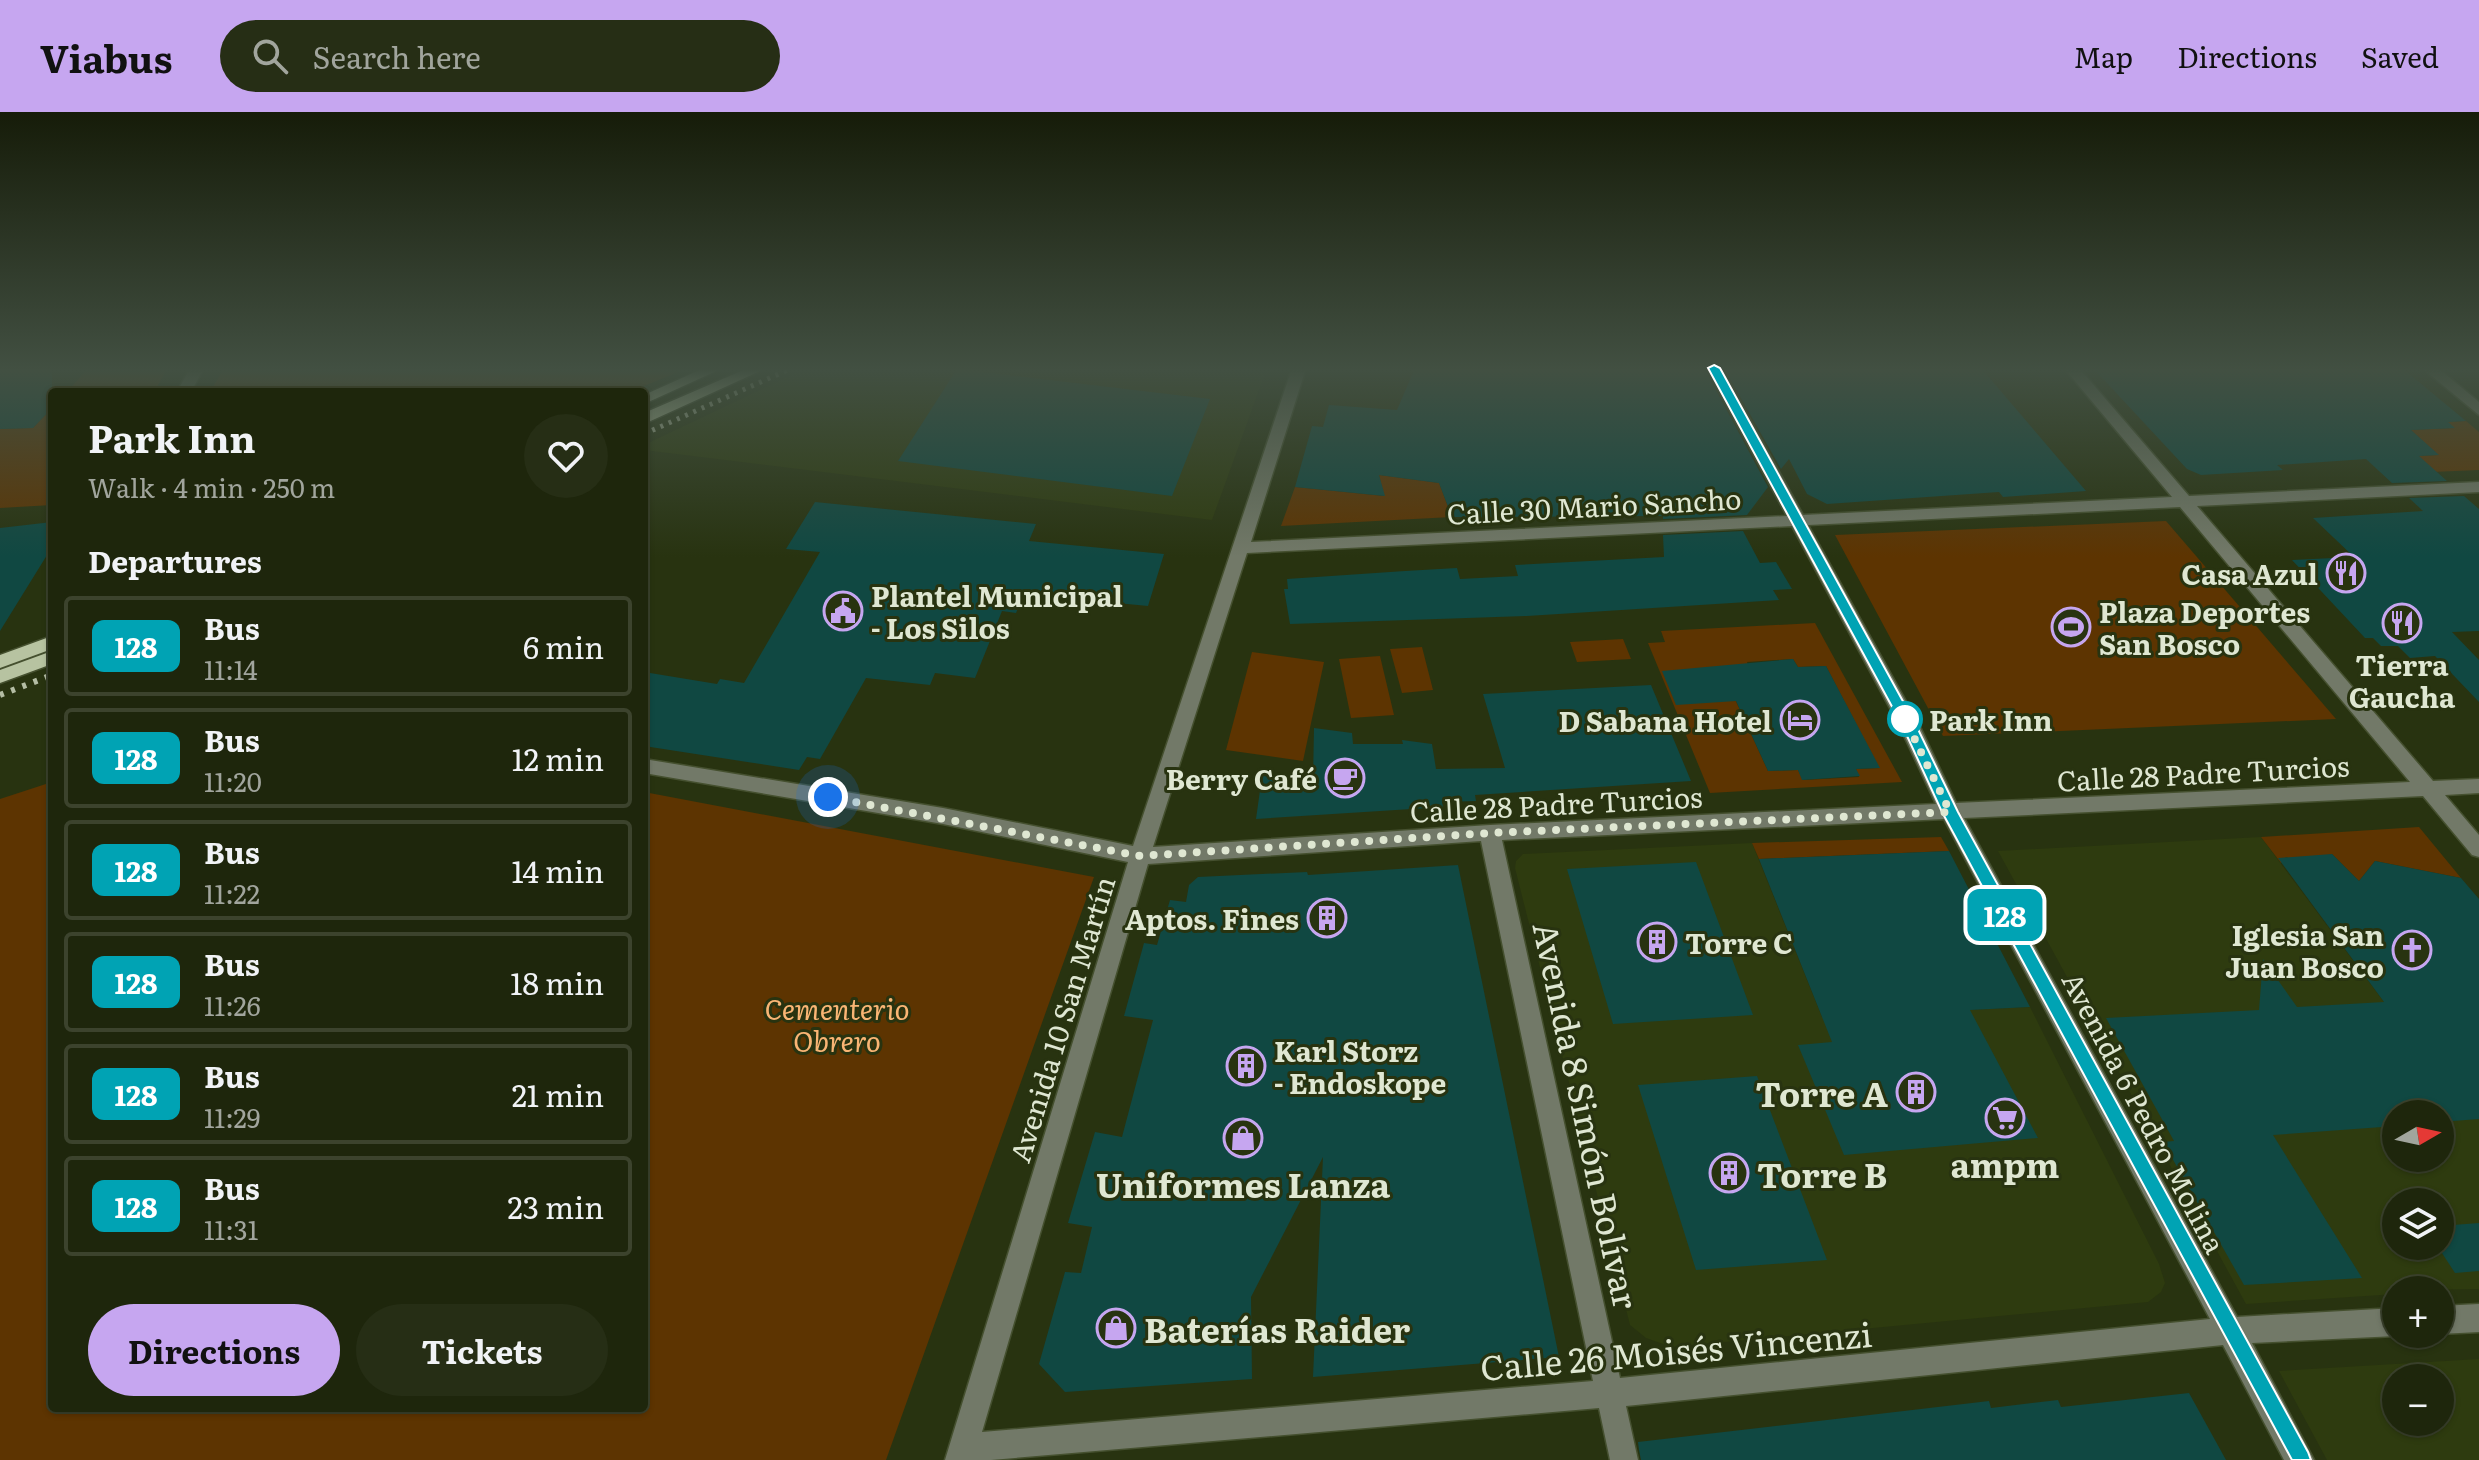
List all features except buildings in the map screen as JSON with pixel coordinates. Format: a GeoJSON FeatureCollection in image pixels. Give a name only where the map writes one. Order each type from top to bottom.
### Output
{"type":"FeatureCollection","features":[{"type":"Feature","properties":{"kind":"main road"},"geometry":{"type":"LineString","coordinates":[[0,662],[48,651]]}},
{"type":"Feature","properties":{"kind":"main road"},"geometry":{"type":"LineString","coordinates":[[0,677],[48,652]]}},
{"type":"Feature","properties":{"kind":"street","name":"Avenida 10 San Martín"},"geometry":{"type":"LineString","coordinates":[[961,1454],[1140,856],[1278,431]]}},
{"type":"Feature","properties":{"kind":"street","name":"Avenida 6 Pedro Molina"},"geometry":{"type":"LineString","coordinates":[[1748,431],[1909,725],[1950,812],[2300,1460]]}},
{"type":"Feature","properties":{"kind":"street"},"geometry":{"type":"LineString","coordinates":[[2125,431],[2479,849]]}},
{"type":"Feature","properties":{"kind":"street","name":"Calle 30 Mario Sancho"},"geometry":{"type":"LineString","coordinates":[[1239,548],[2479,487]]}},
{"type":"Feature","properties":{"kind":"street","name":"Calle 28 Padre Turcios"},"geometry":{"type":"LineString","coordinates":[[648,767],[943,816],[1140,856],[1490,833],[2479,786]]}},
{"type":"Feature","properties":{"kind":"street","name":"Avenida 8 Simón Bolívar"},"geometry":{"type":"LineString","coordinates":[[1490,833],[1624,1460]]}},
{"type":"Feature","properties":{"kind":"street"},"geometry":{"type":"LineString","coordinates":[[2454,1319],[2479,1318]]}},
{"type":"Feature","properties":{"kind":"street","name":"Calle 26 Moisés Vincenzi"},"geometry":{"type":"LineString","coordinates":[[961,1454],[2230,1331],[2382,1323]]}},
{"type":"Feature","properties":{"kind":"shaded area"},"geometry":{"type":"Polygon","coordinates":[[[674,431],[1244,431],[1212,520],[648,450],[648,443],[674,431]]]}},
{"type":"Feature","properties":{"kind":"shaded area"},"geometry":{"type":"Polygon","coordinates":[[[2261,837],[2384,1002],[2479,1102],[2479,1289],[2454,1289],[2454,1276],[2382,1276],[2382,1295],[2246,1304],[1998,851],[2261,837]]]}},
{"type":"Feature","properties":{"kind":"shaded area"},"geometry":{"type":"Polygon","coordinates":[[[1752,843],[1822,1017],[2030,1007],[2159,1264],[2165,1283],[2161,1292],[2148,1302],[1672,1347],[1646,1338],[1630,1325],[1515,868],[1516,861],[1523,854],[1752,843]]]}},
{"type":"Feature","properties":{"kind":"shaded area"},"geometry":{"type":"Polygon","coordinates":[[[2479,1359],[2479,1460],[2327,1460],[2279,1371],[2382,1365],[2382,1436],[2454,1436],[2454,1364],[2396,1364],[2479,1359]]]}},
{"type":"Feature","properties":{"kind":"green space"},"geometry":{"type":"Polygon","coordinates":[[[0,431],[48,431],[48,505],[0,508],[0,431]]]}},
{"type":"Feature","properties":{"kind":"green space"},"geometry":{"type":"Polygon","coordinates":[[[2412,431],[2479,432],[2479,470],[2408,473],[2425,462],[2419,456],[2438,455],[2412,431]]]}},
{"type":"Feature","properties":{"kind":"green space"},"geometry":{"type":"Polygon","coordinates":[[[1379,475],[1439,483],[1452,517],[1281,526],[1295,487],[1384,496],[1379,475]]]}},
{"type":"Feature","properties":{"kind":"green space","name":"Plaza Deportes San Bosco"},"geometry":{"type":"Polygon","coordinates":[[[2166,521],[2336,719],[1943,736],[1835,535],[2166,521]]]}},
{"type":"Feature","properties":{"kind":"green space"},"geometry":{"type":"Polygon","coordinates":[[[1815,623],[1902,782],[1710,793],[1648,643],[1665,642],[1661,631],[1815,623]],[[1793,659],[1747,662],[1750,670],[1723,673],[1768,771],[1798,770],[1803,780],[1859,777],[1856,769],[1879,768],[1826,666],[1798,667],[1793,659]]]}},
{"type":"Feature","properties":{"kind":"green space"},"geometry":{"type":"Polygon","coordinates":[[[1623,639],[1631,659],[1577,662],[1570,642],[1623,639]]]}},
{"type":"Feature","properties":{"kind":"green space"},"geometry":{"type":"Polygon","coordinates":[[[1422,647],[1433,690],[1402,693],[1390,649],[1422,647]]]}},
{"type":"Feature","properties":{"kind":"green space"},"geometry":{"type":"Polygon","coordinates":[[[1252,652],[1324,662],[1303,761],[1226,750],[1252,652]]]}},
{"type":"Feature","properties":{"kind":"green space"},"geometry":{"type":"Polygon","coordinates":[[[1380,656],[1394,715],[1351,718],[1339,659],[1380,656]]]}},
{"type":"Feature","properties":{"kind":"green space","name":"Cementerio Obrero"},"geometry":{"type":"Polygon","coordinates":[[[48,783],[48,1412],[648,1412],[648,793],[1094,877],[886,1460],[0,1460],[0,799],[48,783]]]}},
{"type":"Feature","properties":{"kind":"green space"},"geometry":{"type":"Polygon","coordinates":[[[2419,827],[2461,878],[2375,861],[2359,881],[2332,854],[2300,864],[2286,857],[2281,863],[2261,837],[2419,827]]]}},
{"type":"Feature","properties":{"kind":"green space"},"geometry":{"type":"Polygon","coordinates":[[[1941,837],[1949,851],[1759,859],[1752,843],[1941,837]]]}},
{"type":"Feature","properties":{"kind":"railway"},"geometry":{"type":"LineString","coordinates":[[0,695],[48,677]]}},
{"type":"Feature","properties":{"kind":"bus line","name":"128"},"geometry":{"type":"LineString","coordinates":[[1748,431],[1909,725],[1950,812],[2128,1145],[2300,1460]]}},
{"type":"Feature","properties":{"kind":"place","name":"Casa Azul"},"geometry":{"type":"Point","coordinates":[2346,573]}},
{"type":"Feature","properties":{"kind":"place","name":"Plantel Municipal - Los Silos"},"geometry":{"type":"Point","coordinates":[843,611]}},
{"type":"Feature","properties":{"kind":"place","name":"Tierra Gaucha"},"geometry":{"type":"Point","coordinates":[2402,623]}},
{"type":"Feature","properties":{"kind":"place","name":"Plaza Deportes San Bosco"},"geometry":{"type":"Point","coordinates":[2071,627]}},
{"type":"Feature","properties":{"kind":"place","name":"Park Inn"},"geometry":{"type":"Point","coordinates":[1905,719]}},
{"type":"Feature","properties":{"kind":"place","name":"D Sabana Hotel"},"geometry":{"type":"Point","coordinates":[1800,720]}},
{"type":"Feature","properties":{"kind":"place","name":"Berry Café"},"geometry":{"type":"Point","coordinates":[1345,778]}},
{"type":"Feature","properties":{"kind":"place","name":"Aptos. Fines"},"geometry":{"type":"Point","coordinates":[1327,918]}},
{"type":"Feature","properties":{"kind":"place","name":"Torre C"},"geometry":{"type":"Point","coordinates":[1657,942]}},
{"type":"Feature","properties":{"kind":"place","name":"Iglesia San Juan Bosco"},"geometry":{"type":"Point","coordinates":[2412,950]}},
{"type":"Feature","properties":{"kind":"place","name":"Karl Storz - Endoskope"},"geometry":{"type":"Point","coordinates":[1246,1066]}},
{"type":"Feature","properties":{"kind":"place","name":"Torre A"},"geometry":{"type":"Point","coordinates":[1916,1092]}},
{"type":"Feature","properties":{"kind":"place","name":"ampm"},"geometry":{"type":"Point","coordinates":[2005,1118]}},
{"type":"Feature","properties":{"kind":"place","name":"Uniformes Lanza"},"geometry":{"type":"Point","coordinates":[1243,1138]}},
{"type":"Feature","properties":{"kind":"place","name":"Torre B"},"geometry":{"type":"Point","coordinates":[1729,1173]}},
{"type":"Feature","properties":{"kind":"place","name":"Baterías Raider"},"geometry":{"type":"Point","coordinates":[1116,1328]}},
{"type":"Feature","properties":{"kind":"route"},"geometry":{"type":"LineString","coordinates":[[828,797],[943,816],[1140,856],[1490,833],[1950,812],[1905,719]]}}]}
